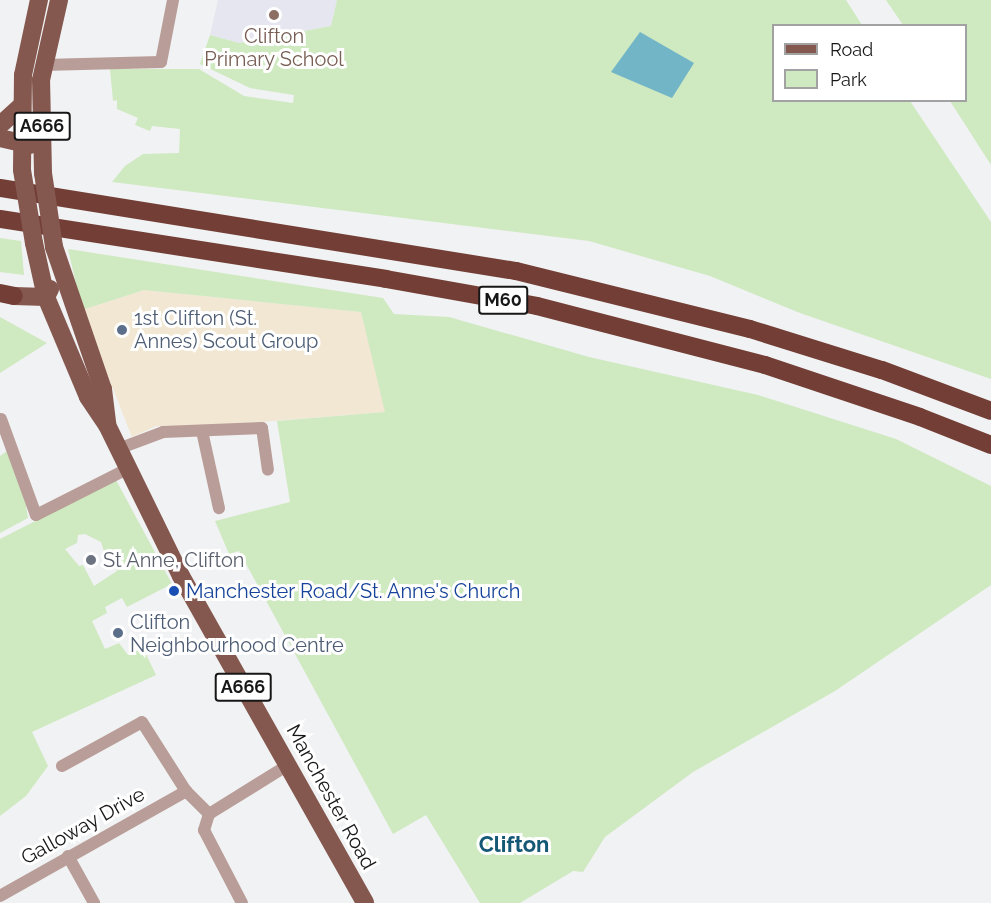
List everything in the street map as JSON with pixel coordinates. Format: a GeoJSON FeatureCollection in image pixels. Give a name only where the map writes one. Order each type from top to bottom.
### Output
{"type":"FeatureCollection","features":[{"type":"Feature","properties":{"kind":"highway","name":"M60"},"geometry":{"type":"LineString","coordinates":[[0,188],[421,253],[549,279],[750,329],[882,370],[991,411]]}},
{"type":"Feature","properties":{"kind":"highway","name":"M60"},"geometry":{"type":"LineString","coordinates":[[0,219],[386,279],[537,306],[765,365],[910,413],[991,445]]}},
{"type":"Feature","properties":{"kind":"main road","name":"A666"},"geometry":{"type":"LineString","coordinates":[[21,142],[21,106],[28,49],[39,0]]}},
{"type":"Feature","properties":{"kind":"main road","name":"A666"},"geometry":{"type":"LineString","coordinates":[[42,166],[43,65],[59,0]]}},
{"type":"Feature","properties":{"kind":"main road"},"geometry":{"type":"LineString","coordinates":[[0,124],[21,106]]}},
{"type":"Feature","properties":{"kind":"main road"},"geometry":{"type":"LineString","coordinates":[[0,138],[21,142],[36,150],[42,166]]}},
{"type":"Feature","properties":{"kind":"main road","name":"Manchester Road"},"geometry":{"type":"LineString","coordinates":[[21,142],[22,170],[46,297],[74,367],[107,425],[177,568],[365,903]]}},
{"type":"Feature","properties":{"kind":"main road","name":"Manchester Road"},"geometry":{"type":"LineString","coordinates":[[42,166],[54,247],[104,389],[107,425]]}},
{"type":"Feature","properties":{"kind":"main road"},"geometry":{"type":"LineString","coordinates":[[7,295],[46,297],[60,268]]}},
{"type":"Feature","properties":{"kind":"street"},"geometry":{"type":"LineString","coordinates":[[43,65],[161,62],[173,0]]}},
{"type":"Feature","properties":{"kind":"street"},"geometry":{"type":"LineString","coordinates":[[1,418],[36,515],[127,469]]}},
{"type":"Feature","properties":{"kind":"street"},"geometry":{"type":"LineString","coordinates":[[118,449],[163,432],[262,428],[268,470]]}},
{"type":"Feature","properties":{"kind":"street"},"geometry":{"type":"LineString","coordinates":[[202,431],[219,508]]}},
{"type":"Feature","properties":{"kind":"street"},"geometry":{"type":"LineString","coordinates":[[62,765],[142,722],[186,791],[209,814]]}},
{"type":"Feature","properties":{"kind":"street"},"geometry":{"type":"LineString","coordinates":[[242,903],[204,830],[209,814],[288,765]]}},
{"type":"Feature","properties":{"kind":"street","name":"Galloway Drive"},"geometry":{"type":"LineString","coordinates":[[0,896],[186,791]]}},
{"type":"Feature","properties":{"kind":"street"},"geometry":{"type":"LineString","coordinates":[[68,856],[94,903]]}},
{"type":"Feature","properties":{"kind":"shaded area","name":"Clifton Primary School"},"geometry":{"type":"Polygon","coordinates":[[[218,0],[337,0],[331,26],[239,43],[210,35],[218,0]]]}},
{"type":"Feature","properties":{"kind":"shaded area"},"geometry":{"type":"Polygon","coordinates":[[[144,290],[361,312],[386,412],[196,427],[156,426],[132,437],[82,310],[144,290]]]}},
{"type":"Feature","properties":{"kind":"green space"},"geometry":{"type":"Polygon","coordinates":[[[337,0],[846,0],[861,24],[772,24],[772,102],[911,102],[991,222],[991,379],[800,313],[710,276],[589,241],[112,182],[125,166],[143,154],[179,153],[180,129],[152,126],[150,131],[135,125],[138,118],[117,109],[117,100],[113,101],[110,69],[199,69],[244,96],[293,103],[294,95],[250,88],[200,64],[210,35],[239,43],[331,26],[337,0]]]}},
{"type":"Feature","properties":{"kind":"green space"},"geometry":{"type":"Polygon","coordinates":[[[886,0],[991,0],[991,165],[951,102],[967,102],[967,24],[902,24],[886,0]]]}},
{"type":"Feature","properties":{"kind":"green space"},"geometry":{"type":"Polygon","coordinates":[[[0,238],[21,241],[24,275],[0,272],[0,238]]]}},
{"type":"Feature","properties":{"kind":"green space"},"geometry":{"type":"Polygon","coordinates":[[[68,249],[383,298],[394,314],[449,317],[589,357],[758,395],[896,439],[991,486],[991,585],[835,691],[693,772],[605,837],[583,872],[573,871],[520,903],[480,903],[426,815],[393,834],[239,551],[229,554],[215,521],[290,502],[277,421],[385,412],[361,312],[144,290],[82,310],[68,249]]]}},
{"type":"Feature","properties":{"kind":"green space"},"geometry":{"type":"Polygon","coordinates":[[[0,317],[47,343],[0,373],[0,317]]]}},
{"type":"Feature","properties":{"kind":"green space"},"geometry":{"type":"Polygon","coordinates":[[[7,451],[24,493],[28,518],[0,533],[0,456],[7,451]]]}},
{"type":"Feature","properties":{"kind":"green space"},"geometry":{"type":"Polygon","coordinates":[[[116,480],[172,584],[127,607],[122,598],[105,607],[107,613],[92,621],[105,649],[119,643],[128,655],[143,648],[156,675],[32,732],[48,766],[26,796],[0,816],[0,539],[116,480]],[[85,534],[78,535],[77,543],[65,549],[79,566],[83,565],[94,586],[117,571],[114,563],[109,566],[101,542],[85,534]]]}},
{"type":"Feature","properties":{"kind":"water"},"geometry":{"type":"Polygon","coordinates":[[[640,32],[694,63],[672,98],[611,72],[640,32]]]}},
{"type":"Feature","properties":{"kind":"place","name":"Clifton Primary School"},"geometry":{"type":"Point","coordinates":[274,15]}},
{"type":"Feature","properties":{"kind":"place","name":"1st Clifton (St. Annes) Scout Group"},"geometry":{"type":"Point","coordinates":[122,330]}},
{"type":"Feature","properties":{"kind":"place","name":"St Anne, Clifton"},"geometry":{"type":"Point","coordinates":[91,560]}},
{"type":"Feature","properties":{"kind":"place","name":"Manchester Road/St. Anne's Church"},"geometry":{"type":"Point","coordinates":[174,591]}},
{"type":"Feature","properties":{"kind":"place","name":"Clifton Neighbourhood Centre"},"geometry":{"type":"Point","coordinates":[118,633]}},
{"type":"Feature","properties":{"kind":"district","name":"Clifton"},"geometry":{"type":"Point","coordinates":[514,845]}}]}
